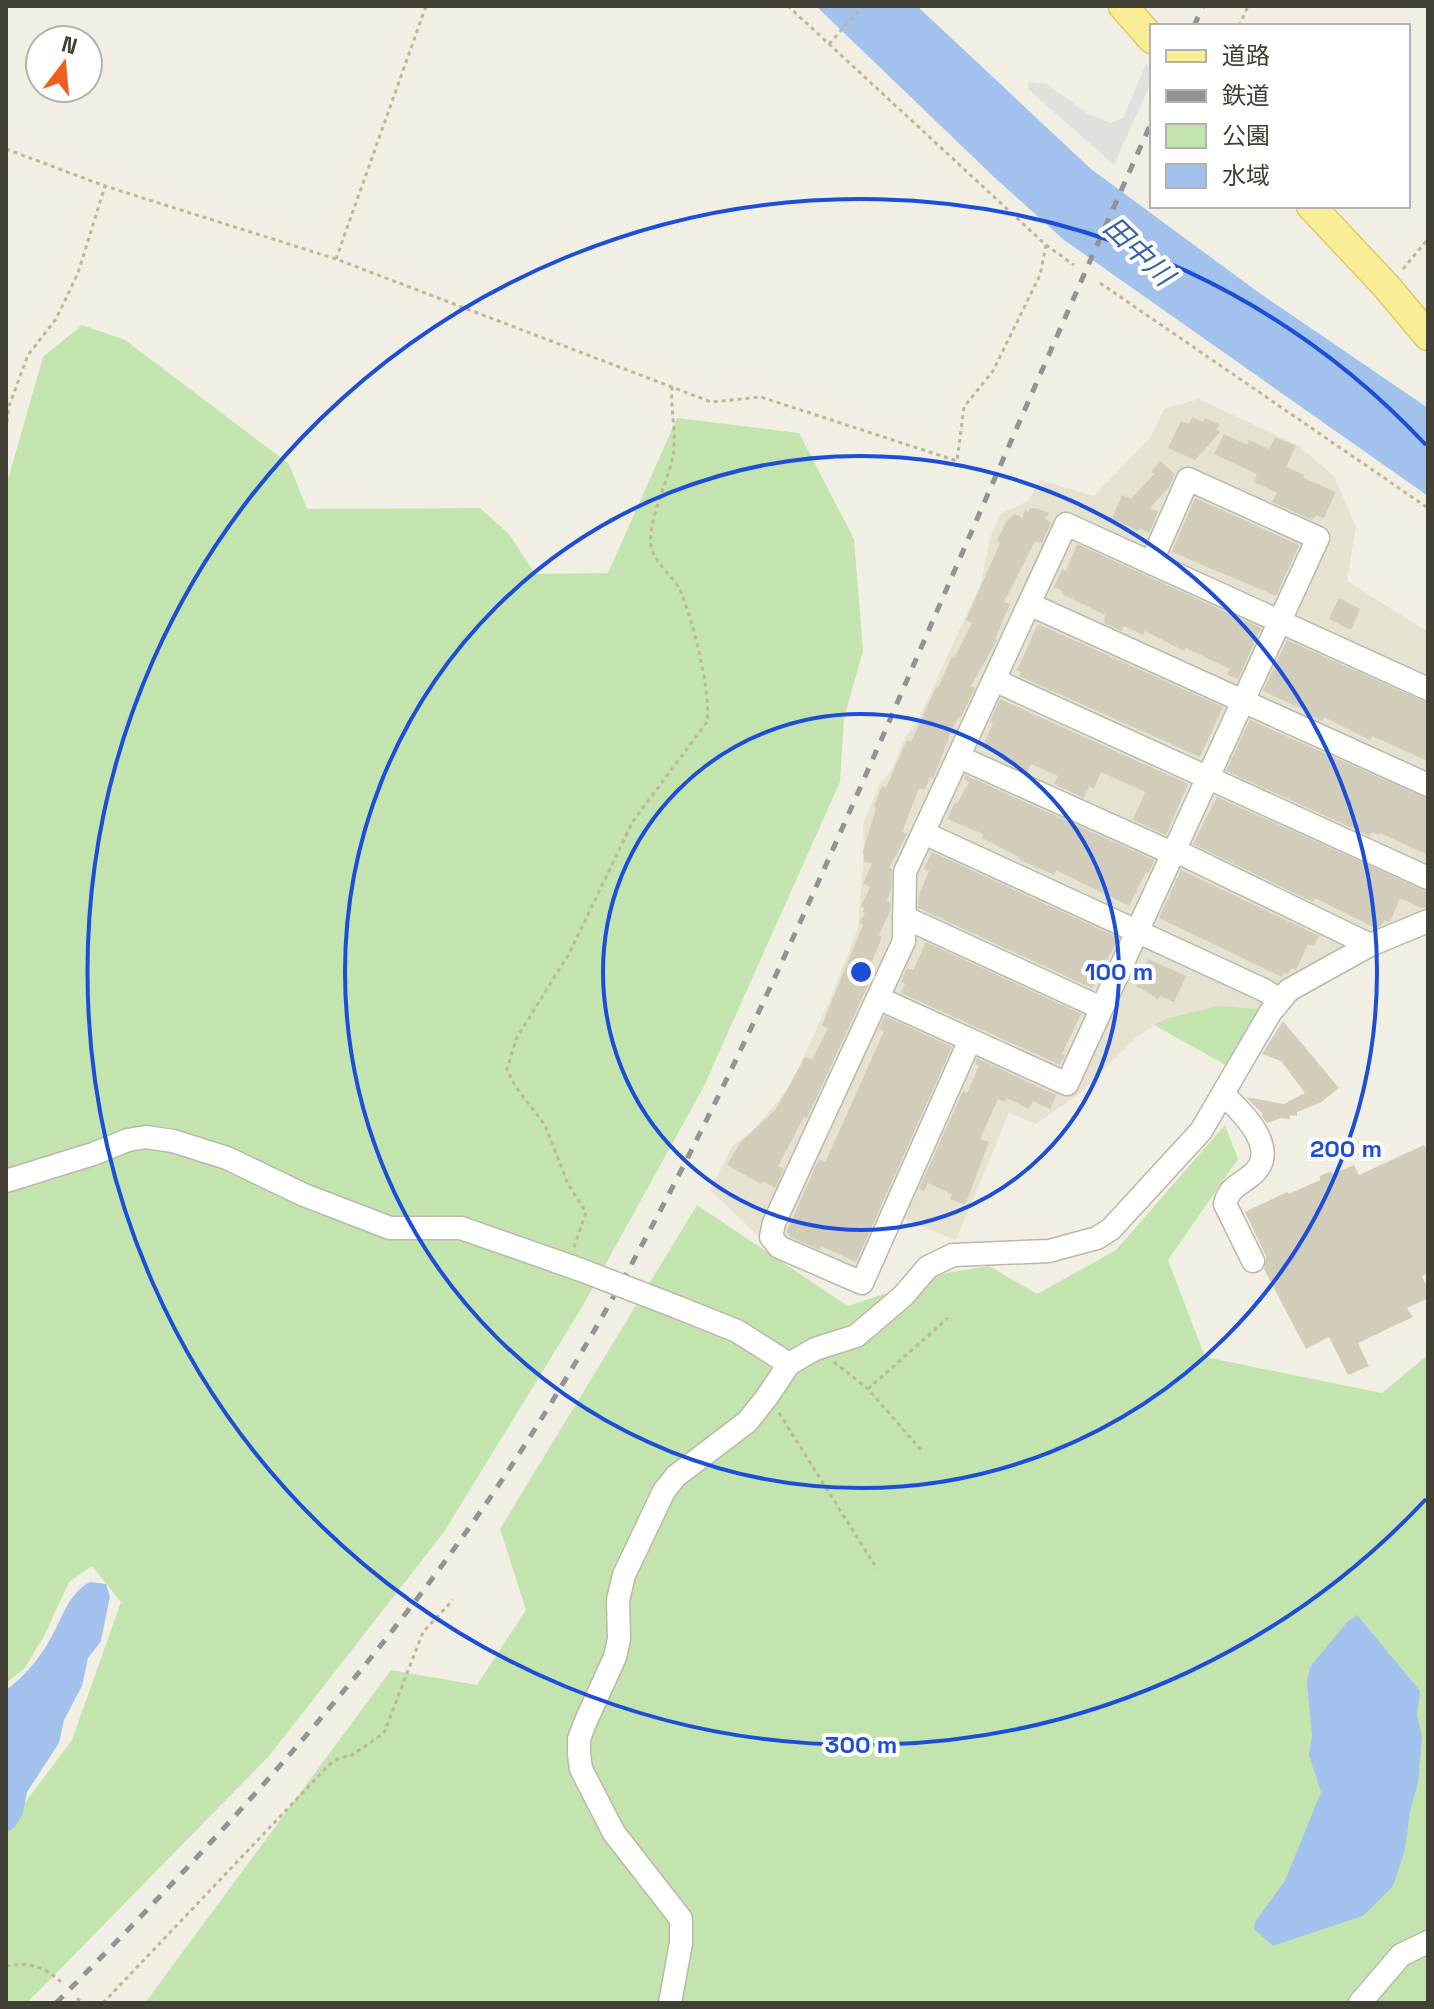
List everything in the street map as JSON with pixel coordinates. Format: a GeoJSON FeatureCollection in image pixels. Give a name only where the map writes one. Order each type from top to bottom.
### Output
{"type":"FeatureCollection","features":[{"type":"Feature","properties":{"kind":"main road"},"geometry":{"type":"LineString","coordinates":[[1123,6],[1150,37]]}},
{"type":"Feature","properties":{"kind":"main road"},"geometry":{"type":"LineString","coordinates":[[1313,208],[1428,336]]}},
{"type":"Feature","properties":{"kind":"street"},"geometry":{"type":"LineString","coordinates":[[878,998],[1067,1084],[1318,538],[1188,479],[1151,563]]}},
{"type":"Feature","properties":{"kind":"street"},"geometry":{"type":"LineString","coordinates":[[970,1040],[862,1283],[779,1247],[771,1237],[774,1223],[904,941],[905,872],[1066,524],[1428,689]]}},
{"type":"Feature","properties":{"kind":"street"},"geometry":{"type":"LineString","coordinates":[[1029,604],[1428,785]]}},
{"type":"Feature","properties":{"kind":"street"},"geometry":{"type":"LineString","coordinates":[[994,680],[1428,878]]}},
{"type":"Feature","properties":{"kind":"street"},"geometry":{"type":"LineString","coordinates":[[959,757],[1173,852],[1370,945]]}},
{"type":"Feature","properties":{"kind":"street"},"geometry":{"type":"LineString","coordinates":[[924,833],[1280,1000]]}},
{"type":"Feature","properties":{"kind":"street"},"geometry":{"type":"LineString","coordinates":[[904,917],[1101,1008]]}},
{"type":"Feature","properties":{"kind":"street"},"geometry":{"type":"LineString","coordinates":[[670,2003],[681,1943],[681,1919],[614,1833],[581,1769],[579,1739],[615,1657],[619,1639],[618,1600],[624,1575],[664,1491],[676,1476],[747,1422],[789,1364],[818,1348],[856,1336],[903,1296],[928,1267],[941,1259],[953,1255],[1049,1251],[1104,1234],[1201,1131],[1280,1000],[1299,983],[1370,945],[1428,921]]}},
{"type":"Feature","properties":{"kind":"street"},"geometry":{"type":"LineString","coordinates":[[1223,1094],[1263,1146],[1263,1155],[1255,1172],[1231,1189],[1225,1204],[1253,1261]]}},
{"type":"Feature","properties":{"kind":"street"},"geometry":{"type":"LineString","coordinates":[[6,1181],[128,1140],[146,1137],[173,1141],[227,1158],[304,1195],[390,1228],[461,1228],[574,1268],[737,1331],[789,1364]]}},
{"type":"Feature","properties":{"kind":"street"},"geometry":{"type":"LineString","coordinates":[[1360,2003],[1401,1955],[1428,1942]]}},
{"type":"Feature","properties":{"kind":"path"},"geometry":{"type":"LineString","coordinates":[[336,259],[426,6]]}},
{"type":"Feature","properties":{"kind":"path"},"geometry":{"type":"LineString","coordinates":[[788,6],[1046,245],[1074,265]]}},
{"type":"Feature","properties":{"kind":"path"},"geometry":{"type":"LineString","coordinates":[[829,44],[863,6]]}},
{"type":"Feature","properties":{"kind":"path"},"geometry":{"type":"LineString","coordinates":[[6,149],[105,186],[336,259],[711,402],[761,397],[957,461],[964,407],[993,371],[1040,275],[1046,245]]}},
{"type":"Feature","properties":{"kind":"path"},"geometry":{"type":"LineString","coordinates":[[6,430],[9,406],[28,355],[56,319],[78,273],[105,186]]}},
{"type":"Feature","properties":{"kind":"path"},"geometry":{"type":"LineString","coordinates":[[1386,286],[1428,239]]}},
{"type":"Feature","properties":{"kind":"path"},"geometry":{"type":"LineString","coordinates":[[1100,283],[1428,508]]}},
{"type":"Feature","properties":{"kind":"path"},"geometry":{"type":"LineString","coordinates":[[574,1268],[586,1212],[568,1184],[545,1125],[515,1086],[507,1069],[517,1037],[570,952],[633,821],[707,722],[709,706],[704,680],[679,588],[652,551],[650,531],[675,446],[670,408],[672,387]]}},
{"type":"Feature","properties":{"kind":"path"},"geometry":{"type":"LineString","coordinates":[[868,1389],[948,1318]]}},
{"type":"Feature","properties":{"kind":"path"},"geometry":{"type":"LineString","coordinates":[[818,1348],[819,1353],[868,1389],[921,1450]]}},
{"type":"Feature","properties":{"kind":"path"},"geometry":{"type":"LineString","coordinates":[[767,1397],[877,1569]]}},
{"type":"Feature","properties":{"kind":"path"},"geometry":{"type":"LineString","coordinates":[[103,2003],[330,1764],[352,1755],[384,1733],[423,1632],[453,1600]]}},
{"type":"Feature","properties":{"kind":"path"},"geometry":{"type":"LineString","coordinates":[[6,1966],[44,1968],[61,1982]]}},
{"type":"Feature","properties":{"kind":"path"},"geometry":{"type":"LineString","coordinates":[[77,1998],[82,2003]]}},
{"type":"Feature","properties":{"kind":"shaded area"},"geometry":{"type":"Polygon","coordinates":[[[1146,64],[1150,68],[1150,84],[1114,165],[1028,89],[1029,82],[1047,84],[1088,114],[1110,123],[1123,118],[1146,64]]]}},
{"type":"Feature","properties":{"kind":"shaded area"},"geometry":{"type":"Polygon","coordinates":[[[1199,399],[1299,446],[1334,476],[1356,527],[1347,581],[1428,632],[1428,908],[1292,974],[1263,1009],[1219,1006],[1168,1018],[1154,1025],[1133,1040],[1079,1094],[1036,1124],[1009,1113],[956,1240],[904,1219],[869,1292],[774,1251],[710,1190],[733,1145],[752,1131],[790,1087],[829,1002],[858,928],[863,824],[880,783],[890,773],[906,736],[918,720],[981,583],[990,538],[1000,514],[1028,501],[1040,480],[1094,496],[1150,438],[1164,409],[1199,399]]]}},
{"type":"Feature","properties":{"kind":"green space"},"geometry":{"type":"Polygon","coordinates":[[[82,325],[125,340],[289,464],[307,509],[480,508],[509,534],[535,574],[608,573],[677,418],[799,433],[854,539],[863,651],[844,718],[840,782],[704,1086],[582,1307],[444,1532],[269,1756],[27,2003],[6,2003],[6,1828],[72,1740],[121,1602],[92,1566],[69,1582],[25,1668],[6,1683],[6,478],[43,357],[82,325]]]}},
{"type":"Feature","properties":{"kind":"green space"},"geometry":{"type":"Polygon","coordinates":[[[1219,1006],[1263,1009],[1229,1067],[1154,1025],[1168,1018],[1219,1006]]]}},
{"type":"Feature","properties":{"kind":"green space"},"geometry":{"type":"Polygon","coordinates":[[[1225,1125],[1238,1159],[1168,1260],[1205,1357],[1382,1393],[1428,1355],[1428,2003],[145,2003],[391,1670],[477,1685],[526,1610],[500,1529],[697,1205],[848,1306],[946,1273],[989,1266],[1037,1294],[1116,1250],[1225,1125]]]}},
{"type":"Feature","properties":{"kind":"water","name":"田中川"},"geometry":{"type":"Polygon","coordinates":[[[816,6],[917,6],[1091,169],[1258,292],[1428,408],[1428,496],[1064,240],[816,6]]]}},
{"type":"Feature","properties":{"kind":"water"},"geometry":{"type":"Polygon","coordinates":[[[90,1582],[106,1584],[110,1596],[101,1641],[88,1658],[82,1686],[64,1720],[59,1743],[27,1792],[23,1813],[15,1827],[6,1833],[6,1690],[35,1662],[70,1601],[90,1582]]]}},
{"type":"Feature","properties":{"kind":"water"},"geometry":{"type":"Polygon","coordinates":[[[1357,1615],[1420,1691],[1417,1715],[1422,1737],[1418,1783],[1410,1811],[1405,1850],[1393,1886],[1363,1916],[1273,1946],[1254,1929],[1255,1922],[1285,1881],[1321,1792],[1309,1755],[1312,1735],[1307,1683],[1310,1667],[1347,1622],[1357,1615]]]}},
{"type":"Feature","properties":{"kind":"building"},"geometry":{"type":"Polygon","coordinates":[[[1192,417],[1219,424],[1217,430],[1220,432],[1195,460],[1168,448],[1181,421],[1189,424],[1192,417]]]}},
{"type":"Feature","properties":{"kind":"building"},"geometry":{"type":"Polygon","coordinates":[[[1224,434],[1247,445],[1249,440],[1269,449],[1275,437],[1296,446],[1286,467],[1336,492],[1324,518],[1316,515],[1312,520],[1272,502],[1277,493],[1254,482],[1257,474],[1214,454],[1224,434]]]}},
{"type":"Feature","properties":{"kind":"building"},"geometry":{"type":"Polygon","coordinates":[[[1160,461],[1175,474],[1169,487],[1150,508],[1158,512],[1149,533],[1112,519],[1122,495],[1131,499],[1154,474],[1151,472],[1160,461]]]}},
{"type":"Feature","properties":{"kind":"building"},"geometry":{"type":"Polygon","coordinates":[[[1195,498],[1299,545],[1276,596],[1172,552],[1195,498]]]}},
{"type":"Feature","properties":{"kind":"building"},"geometry":{"type":"Polygon","coordinates":[[[1030,508],[1049,513],[1045,519],[1051,523],[1042,543],[1035,541],[1004,602],[1010,604],[997,640],[971,686],[975,688],[953,727],[933,779],[930,777],[925,790],[919,788],[902,832],[907,834],[889,868],[892,869],[887,901],[891,903],[890,911],[869,969],[874,972],[807,1118],[804,1117],[778,1166],[784,1169],[775,1188],[763,1181],[761,1184],[727,1165],[740,1143],[776,1109],[805,1057],[812,1060],[828,1028],[822,1025],[863,925],[859,923],[865,913],[861,906],[870,887],[863,884],[872,863],[864,862],[863,851],[876,808],[874,806],[882,786],[886,788],[907,740],[911,742],[936,687],[972,623],[966,620],[1007,520],[1015,514],[1022,518],[1025,510],[1028,512],[1030,508]]]}},
{"type":"Feature","properties":{"kind":"building"},"geometry":{"type":"Polygon","coordinates":[[[1077,544],[1261,628],[1238,679],[1227,675],[1230,669],[1186,648],[1184,651],[1145,631],[1143,635],[1124,626],[1121,631],[1104,623],[1105,615],[1062,594],[1063,591],[1054,587],[1062,569],[1066,571],[1077,544]]]}},
{"type":"Feature","properties":{"kind":"building"},"geometry":{"type":"Polygon","coordinates":[[[1339,598],[1360,609],[1351,630],[1329,619],[1339,598]]]}},
{"type":"Feature","properties":{"kind":"building"},"geometry":{"type":"Polygon","coordinates":[[[1038,624],[1223,707],[1200,757],[1019,676],[1021,672],[1017,670],[1038,624]]]}},
{"type":"Feature","properties":{"kind":"building"},"geometry":{"type":"Polygon","coordinates":[[[1287,640],[1428,703],[1428,761],[1372,736],[1370,740],[1324,717],[1322,721],[1263,691],[1287,640]]]}},
{"type":"Feature","properties":{"kind":"building"},"geometry":{"type":"Polygon","coordinates":[[[1000,699],[1188,784],[1166,835],[1133,820],[1145,792],[1101,772],[1094,789],[1089,786],[1084,798],[1054,784],[1058,776],[1031,764],[1027,772],[1003,761],[1005,756],[983,746],[1000,699]]]}},
{"type":"Feature","properties":{"kind":"building"},"geometry":{"type":"Polygon","coordinates":[[[1250,720],[1428,799],[1428,855],[1380,833],[1372,832],[1370,836],[1226,771],[1250,720]]]}},
{"type":"Feature","properties":{"kind":"building"},"geometry":{"type":"Polygon","coordinates":[[[965,775],[1154,860],[1129,906],[1056,870],[1054,875],[1018,859],[982,838],[983,834],[947,819],[969,782],[964,779],[965,775]]]}},
{"type":"Feature","properties":{"kind":"building"},"geometry":{"type":"Polygon","coordinates":[[[1217,797],[1428,892],[1428,907],[1422,908],[1400,898],[1390,922],[1384,920],[1382,925],[1375,928],[1193,844],[1217,797]]]}},
{"type":"Feature","properties":{"kind":"building"},"geometry":{"type":"Polygon","coordinates":[[[932,852],[1119,938],[1092,988],[918,908],[919,895],[929,871],[924,869],[932,852]]]}},
{"type":"Feature","properties":{"kind":"building"},"geometry":{"type":"Polygon","coordinates":[[[1181,870],[1319,936],[1314,946],[1308,944],[1296,970],[1291,968],[1282,977],[1159,918],[1181,870]]]}},
{"type":"Feature","properties":{"kind":"building"},"geometry":{"type":"Polygon","coordinates":[[[926,942],[1081,1014],[1060,1065],[901,993],[905,984],[901,982],[907,968],[913,970],[926,942]]]}},
{"type":"Feature","properties":{"kind":"building"},"geometry":{"type":"Polygon","coordinates":[[[1148,959],[1186,976],[1174,1002],[1160,996],[1158,999],[1136,986],[1148,959]]]}},
{"type":"Feature","properties":{"kind":"building"},"geometry":{"type":"Polygon","coordinates":[[[885,1016],[952,1047],[856,1262],[821,1246],[820,1250],[790,1237],[787,1231],[819,1159],[825,1162],[839,1132],[884,1031],[879,1029],[885,1016]]]}},
{"type":"Feature","properties":{"kind":"building"},"geometry":{"type":"Polygon","coordinates":[[[1283,1021],[1339,1088],[1320,1103],[1297,1112],[1297,1116],[1290,1115],[1290,1119],[1281,1118],[1267,1123],[1263,1114],[1246,1097],[1284,1104],[1305,1093],[1281,1061],[1262,1054],[1283,1021]]]}},
{"type":"Feature","properties":{"kind":"building"},"geometry":{"type":"Polygon","coordinates":[[[977,1058],[1056,1095],[1050,1109],[1033,1101],[1029,1109],[1007,1098],[1005,1102],[998,1099],[980,1139],[989,1142],[965,1205],[950,1199],[952,1194],[928,1183],[924,1191],[919,1189],[963,1091],[967,1093],[979,1066],[975,1064],[977,1058]]]}},
{"type":"Feature","properties":{"kind":"building"},"geometry":{"type":"Polygon","coordinates":[[[1424,1145],[1428,1153],[1428,1273],[1422,1276],[1428,1298],[1407,1308],[1413,1317],[1358,1343],[1369,1366],[1348,1375],[1329,1337],[1306,1349],[1264,1269],[1266,1256],[1245,1212],[1320,1180],[1320,1176],[1331,1171],[1332,1174],[1354,1165],[1359,1175],[1424,1145]]]}},
{"type":"Feature","properties":{"kind":"railway"},"geometry":{"type":"LineString","coordinates":[[1195,24],[1203,6]]}},
{"type":"Feature","properties":{"kind":"railway"},"geometry":{"type":"LineString","coordinates":[[56,2003],[236,1814],[350,1683],[404,1615],[506,1474],[613,1297],[709,1114],[798,927],[1150,126]]}}]}
